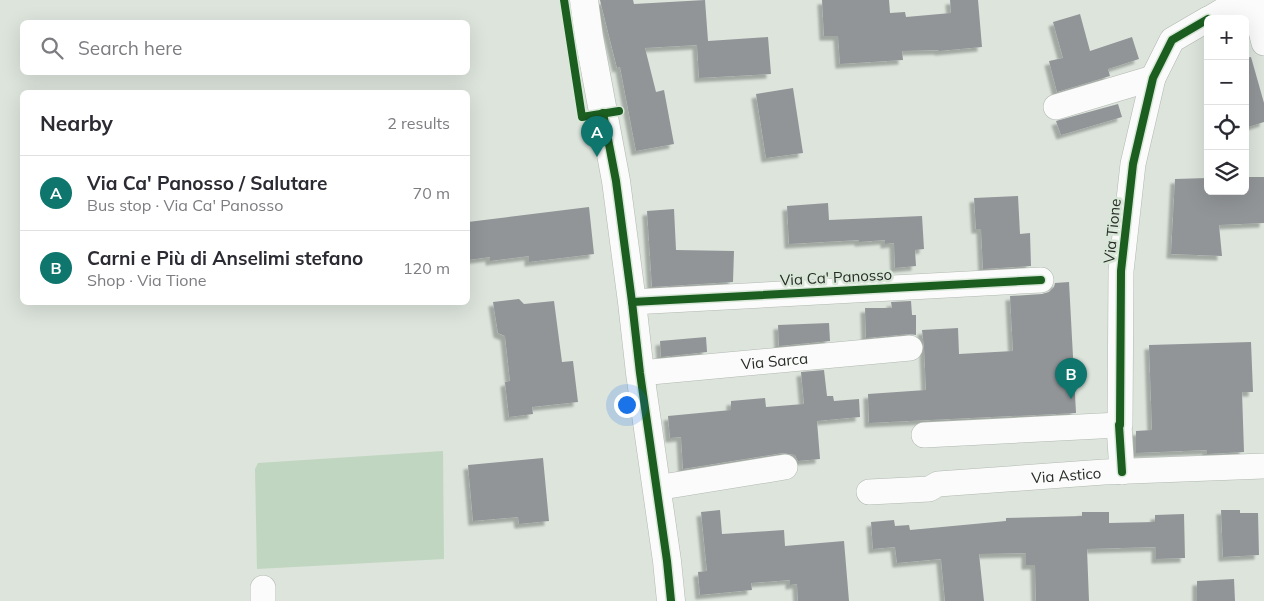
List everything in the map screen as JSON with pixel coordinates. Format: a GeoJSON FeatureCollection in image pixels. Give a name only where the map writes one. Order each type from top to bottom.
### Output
{"type":"FeatureCollection","features":[{"type":"Feature","properties":{"kind":"street"},"geometry":{"type":"LineString","coordinates":[[584,0],[589,37],[616,181],[671,601]]}},
{"type":"Feature","properties":{"kind":"street","name":"Via Tione"},"geometry":{"type":"LineString","coordinates":[[1122,472],[1119,425],[1121,271],[1133,164],[1152,78],[1172,40],[1218,11],[1253,0],[1264,44]]}},
{"type":"Feature","properties":{"kind":"street"},"geometry":{"type":"LineString","coordinates":[[1056,107],[1152,78]]}},
{"type":"Feature","properties":{"kind":"street","name":"Via Ca' Panosso"},"geometry":{"type":"LineString","coordinates":[[632,302],[1041,280]]}},
{"type":"Feature","properties":{"kind":"street","name":"Via Sarca"},"geometry":{"type":"LineString","coordinates":[[640,373],[910,348]]}},
{"type":"Feature","properties":{"kind":"street"},"geometry":{"type":"LineString","coordinates":[[924,435],[1119,425]]}},
{"type":"Feature","properties":{"kind":"street","name":"Via Astico"},"geometry":{"type":"LineString","coordinates":[[869,492],[929,490],[938,484],[1104,472],[1264,466]]}},
{"type":"Feature","properties":{"kind":"street"},"geometry":{"type":"LineString","coordinates":[[656,488],[785,467]]}},
{"type":"Feature","properties":{"kind":"green space"},"geometry":{"type":"Polygon","coordinates":[[[443,451],[444,559],[257,569],[255,469],[258,463],[443,451]]]}},
{"type":"Feature","properties":{"kind":"building"},"geometry":{"type":"Polygon","coordinates":[[[600,0],[633,0],[634,4],[705,0],[708,41],[768,37],[771,74],[699,78],[697,45],[645,48],[656,92],[664,90],[674,144],[636,151],[620,67],[617,68],[600,0]]]}},
{"type":"Feature","properties":{"kind":"building"},"geometry":{"type":"Polygon","coordinates":[[[822,0],[889,0],[890,13],[905,12],[906,17],[951,13],[950,0],[978,0],[982,47],[939,51],[902,51],[903,60],[840,64],[838,36],[824,36],[822,0]]]}},
{"type":"Feature","properties":{"kind":"building"},"geometry":{"type":"Polygon","coordinates":[[[1080,14],[1090,51],[1132,37],[1139,59],[1108,69],[1110,76],[1057,92],[1049,61],[1063,58],[1053,22],[1080,14]]]}},
{"type":"Feature","properties":{"kind":"building"},"geometry":{"type":"Polygon","coordinates":[[[1251,57],[1264,103],[1264,122],[1249,127],[1249,60],[1251,57]]]}},
{"type":"Feature","properties":{"kind":"building"},"geometry":{"type":"Polygon","coordinates":[[[793,88],[803,153],[766,158],[756,94],[793,88]]]}},
{"type":"Feature","properties":{"kind":"building"},"geometry":{"type":"Polygon","coordinates":[[[1118,104],[1122,117],[1061,135],[1056,121],[1118,104]]]}},
{"type":"Feature","properties":{"kind":"building"},"geometry":{"type":"Polygon","coordinates":[[[1249,177],[1264,177],[1264,223],[1219,225],[1222,256],[1171,254],[1175,179],[1204,178],[1204,195],[1249,195],[1249,177]]]}},
{"type":"Feature","properties":{"kind":"building"},"geometry":{"type":"Polygon","coordinates":[[[1018,196],[1020,234],[1030,233],[1031,266],[983,269],[981,229],[976,229],[974,198],[1018,196]]]}},
{"type":"Feature","properties":{"kind":"building"},"geometry":{"type":"Polygon","coordinates":[[[828,203],[829,220],[922,216],[924,249],[915,250],[916,266],[895,268],[894,243],[885,244],[885,240],[789,244],[787,206],[828,203]]]}},
{"type":"Feature","properties":{"kind":"building"},"geometry":{"type":"Polygon","coordinates":[[[589,207],[594,254],[529,262],[529,256],[490,261],[490,257],[470,260],[470,222],[589,207]]]}},
{"type":"Feature","properties":{"kind":"building"},"geometry":{"type":"Polygon","coordinates":[[[674,209],[676,250],[734,251],[733,282],[652,287],[647,211],[674,209]]]}},
{"type":"Feature","properties":{"kind":"building"},"geometry":{"type":"Polygon","coordinates":[[[1069,282],[1076,413],[869,423],[868,394],[926,390],[922,330],[958,328],[959,354],[1013,351],[1010,296],[1042,294],[1049,292],[1055,283],[1069,282]]]}},
{"type":"Feature","properties":{"kind":"building"},"geometry":{"type":"Polygon","coordinates":[[[519,299],[524,304],[554,301],[562,362],[573,361],[578,402],[532,407],[533,414],[509,417],[505,382],[510,381],[505,336],[498,333],[493,302],[519,299]]]}},
{"type":"Feature","properties":{"kind":"building"},"geometry":{"type":"Polygon","coordinates":[[[911,301],[912,315],[916,315],[916,335],[866,338],[865,308],[892,308],[891,302],[911,301]]]}},
{"type":"Feature","properties":{"kind":"building"},"geometry":{"type":"Polygon","coordinates":[[[829,323],[830,341],[779,346],[778,325],[829,323]]]}},
{"type":"Feature","properties":{"kind":"building"},"geometry":{"type":"Polygon","coordinates":[[[706,337],[707,352],[661,357],[660,341],[706,337]]]}},
{"type":"Feature","properties":{"kind":"building"},"geometry":{"type":"Polygon","coordinates":[[[1251,342],[1253,392],[1242,392],[1244,452],[1207,454],[1207,450],[1136,453],[1136,431],[1152,430],[1149,345],[1251,342]]]}},
{"type":"Feature","properties":{"kind":"building"},"geometry":{"type":"Polygon","coordinates":[[[824,370],[827,396],[833,396],[834,401],[859,399],[860,417],[817,421],[820,459],[798,461],[795,455],[783,453],[683,469],[681,437],[670,438],[668,416],[731,410],[731,401],[765,398],[766,407],[804,404],[801,372],[824,370]]]}},
{"type":"Feature","properties":{"kind":"building"},"geometry":{"type":"Polygon","coordinates":[[[543,458],[549,521],[519,524],[518,517],[473,521],[468,465],[543,458]]]}},
{"type":"Feature","properties":{"kind":"building"},"geometry":{"type":"Polygon","coordinates":[[[720,510],[722,534],[784,530],[785,546],[844,541],[849,601],[798,601],[797,584],[790,585],[790,580],[751,583],[752,590],[700,595],[698,572],[707,571],[701,512],[720,510]]]}},
{"type":"Feature","properties":{"kind":"building"},"geometry":{"type":"Polygon","coordinates":[[[1221,510],[1240,510],[1240,513],[1258,513],[1259,555],[1223,557],[1221,510]]]}},
{"type":"Feature","properties":{"kind":"building"},"geometry":{"type":"Polygon","coordinates":[[[1082,512],[1109,512],[1109,523],[1155,522],[1155,515],[1184,514],[1185,558],[1156,559],[1156,547],[1087,549],[1089,601],[1036,601],[1035,565],[1026,565],[1026,553],[979,554],[984,601],[945,601],[941,559],[897,563],[895,547],[873,549],[871,522],[894,520],[895,526],[909,525],[910,530],[1006,521],[1006,518],[1082,516],[1082,512]]]}},
{"type":"Feature","properties":{"kind":"building"},"geometry":{"type":"Polygon","coordinates":[[[1234,579],[1235,601],[1197,601],[1197,581],[1234,579]]]}},
{"type":"Feature","properties":{"kind":"cycle path"},"geometry":{"type":"LineString","coordinates":[[564,0],[582,117],[619,111]]}},
{"type":"Feature","properties":{"kind":"cycle path"},"geometry":{"type":"LineString","coordinates":[[1122,472],[1119,425],[1121,271],[1133,164],[1153,78],[1172,40],[1204,21]]}},
{"type":"Feature","properties":{"kind":"cycle path"},"geometry":{"type":"LineString","coordinates":[[603,113],[616,181],[671,601]]}},
{"type":"Feature","properties":{"kind":"cycle path"},"geometry":{"type":"LineString","coordinates":[[632,302],[1041,280]]}},
{"type":"Feature","properties":{"kind":"place","name":"Via Ca' Panosso / Salutare"},"geometry":{"type":"Point","coordinates":[597,157]}},
{"type":"Feature","properties":{"kind":"place","name":"Carni e Più di Anselimi stefano"},"geometry":{"type":"Point","coordinates":[1071,399]}}]}
